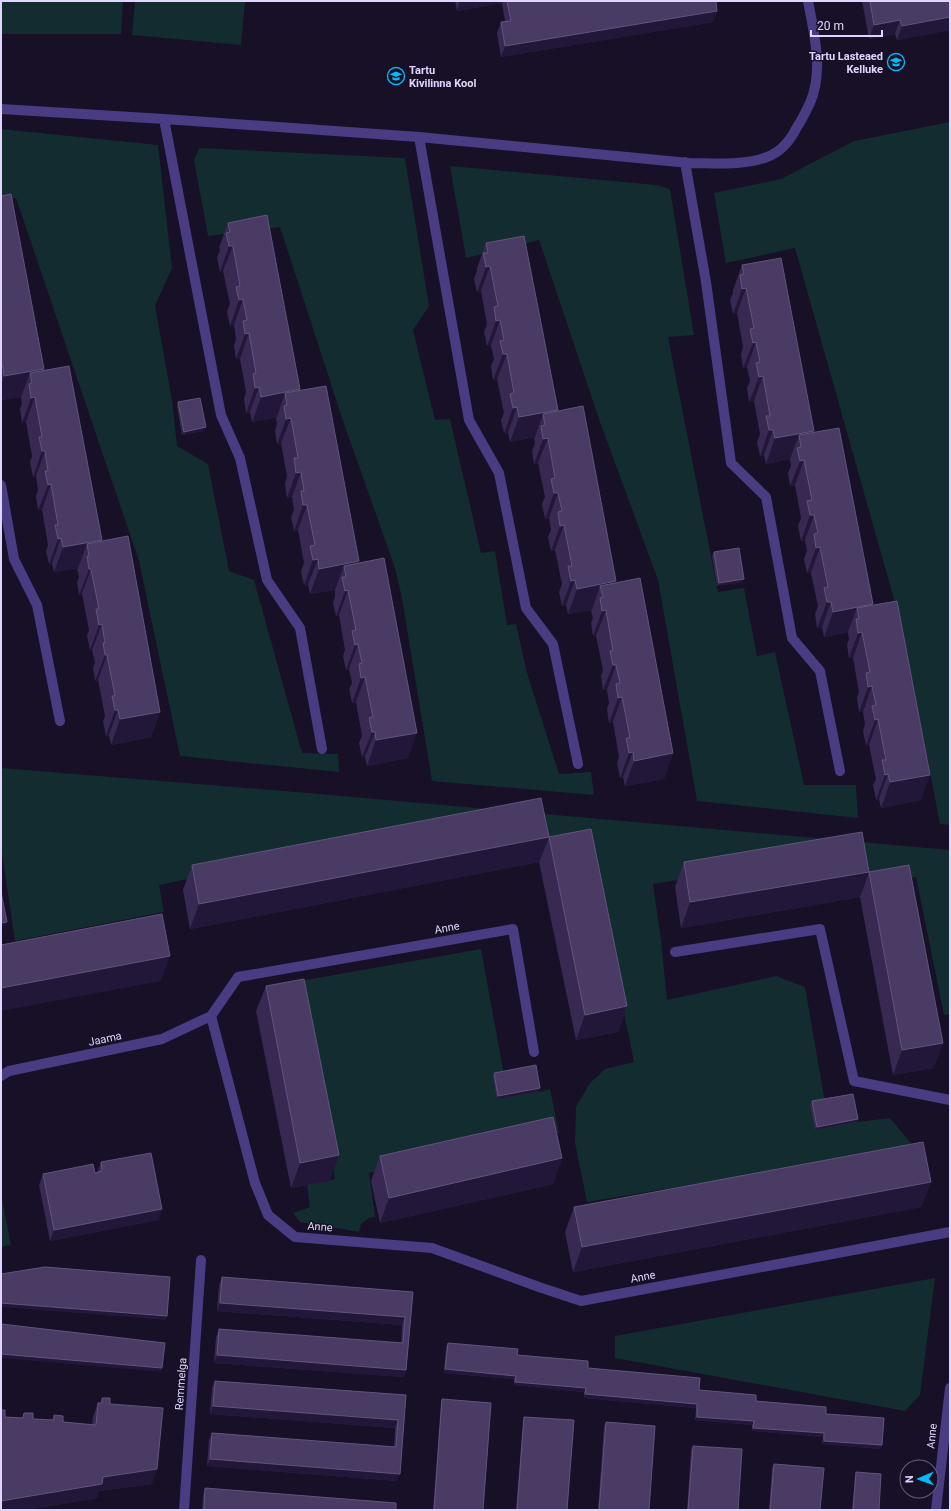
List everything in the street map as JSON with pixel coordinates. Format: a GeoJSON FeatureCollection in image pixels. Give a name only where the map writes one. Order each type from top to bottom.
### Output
{"type":"FeatureCollection","features":[{"type":"Feature","properties":{"kind":"street"},"geometry":{"type":"LineString","coordinates":[[1,110],[164,119],[418,137],[685,162],[733,163],[768,157],[785,145],[793,135],[810,102],[816,73],[817,52],[808,1]]}},
{"type":"Feature","properties":{"kind":"street"},"geometry":{"type":"LineString","coordinates":[[164,119],[221,415],[240,458],[267,580],[300,628],[322,749]]}},
{"type":"Feature","properties":{"kind":"street"},"geometry":{"type":"LineString","coordinates":[[418,137],[469,420],[499,473],[526,608],[553,644],[578,764]]}},
{"type":"Feature","properties":{"kind":"street"},"geometry":{"type":"LineString","coordinates":[[685,162],[706,282],[732,463],[766,497],[792,638],[820,671],[840,771]]}},
{"type":"Feature","properties":{"kind":"street"},"geometry":{"type":"LineString","coordinates":[[1,485],[14,559],[37,606],[60,721]]}},
{"type":"Feature","properties":{"kind":"street","name":"Anne"},"geometry":{"type":"LineString","coordinates":[[534,1052],[513,929],[238,977],[211,1016],[255,1183],[268,1215],[295,1237],[432,1248],[538,1287],[582,1301],[950,1232]]}},
{"type":"Feature","properties":{"kind":"street"},"geometry":{"type":"LineString","coordinates":[[675,952],[820,929],[854,1081],[950,1100]]}},
{"type":"Feature","properties":{"kind":"street","name":"Jaama"},"geometry":{"type":"LineString","coordinates":[[1,1076],[9,1071],[162,1039],[211,1016]]}},
{"type":"Feature","properties":{"kind":"street","name":"Remmelga"},"geometry":{"type":"LineString","coordinates":[[184,1510],[201,1260]]}},
{"type":"Feature","properties":{"kind":"street","name":"Anne"},"geometry":{"type":"LineString","coordinates":[[936,1510],[948,1425],[950,1388]]}},
{"type":"Feature","properties":{"kind":"green space"},"geometry":{"type":"Polygon","coordinates":[[[1,1],[123,1],[121,34],[1,34],[1,1]]]}},
{"type":"Feature","properties":{"kind":"green space"},"geometry":{"type":"Polygon","coordinates":[[[135,1],[245,1],[241,45],[132,35],[135,1]]]}},
{"type":"Feature","properties":{"kind":"green space"},"geometry":{"type":"Polygon","coordinates":[[[950,122],[950,825],[940,824],[901,624],[795,248],[726,263],[714,193],[781,179],[854,141],[950,122]]]}},
{"type":"Feature","properties":{"kind":"green space"},"geometry":{"type":"Polygon","coordinates":[[[1,129],[158,145],[172,268],[155,306],[172,400],[177,446],[208,464],[229,571],[254,580],[302,753],[338,754],[339,772],[180,756],[139,561],[16,198],[1,202],[1,129]]]}},
{"type":"Feature","properties":{"kind":"green space"},"geometry":{"type":"Polygon","coordinates":[[[199,148],[405,158],[429,306],[413,330],[435,420],[450,419],[481,553],[495,551],[507,625],[516,624],[527,673],[559,774],[591,772],[594,795],[432,781],[402,598],[395,568],[343,421],[280,227],[208,236],[194,160],[199,148]]]}},
{"type":"Feature","properties":{"kind":"green space"},"geometry":{"type":"Polygon","coordinates":[[[450,166],[656,185],[670,189],[694,335],[668,337],[718,592],[744,588],[757,656],[775,652],[804,785],[856,785],[858,818],[697,801],[658,580],[600,422],[539,240],[466,258],[450,166]]]}},
{"type":"Feature","properties":{"kind":"green space"},"geometry":{"type":"Polygon","coordinates":[[[1,768],[320,794],[950,850],[950,1014],[944,1015],[916,877],[866,887],[859,851],[653,884],[661,940],[667,1000],[776,976],[805,987],[825,1102],[857,1122],[890,1118],[915,1148],[587,1202],[575,1143],[576,1107],[590,1083],[605,1069],[634,1062],[590,846],[545,855],[537,815],[333,849],[159,885],[164,912],[15,941],[1,847],[1,768]]]}},
{"type":"Feature","properties":{"kind":"green space"},"geometry":{"type":"Polygon","coordinates":[[[481,949],[504,1075],[538,1092],[550,1089],[559,1133],[369,1173],[375,1217],[369,1218],[361,1224],[359,1232],[300,1222],[293,1213],[310,1207],[307,1185],[335,1179],[300,981],[481,949]]]}},
{"type":"Feature","properties":{"kind":"green space"},"geometry":{"type":"Polygon","coordinates":[[[1,1194],[11,1245],[1,1247],[1,1194]]]}},
{"type":"Feature","properties":{"kind":"green space"},"geometry":{"type":"Polygon","coordinates":[[[935,1278],[920,1395],[905,1411],[615,1358],[615,1336],[935,1278]]]}},
{"type":"Feature","properties":{"kind":"building"},"geometry":{"type":"Polygon","coordinates":[[[507,1],[716,1],[717,11],[505,46],[501,22],[511,21],[507,1]]]}},
{"type":"Feature","properties":{"kind":"building"},"geometry":{"type":"Polygon","coordinates":[[[870,1],[950,1],[950,17],[902,26],[900,20],[874,25],[870,1]]]}},
{"type":"Feature","properties":{"kind":"building"},"geometry":{"type":"Polygon","coordinates":[[[11,194],[44,369],[4,376],[3,366],[1,366],[1,196],[11,194]]]}},
{"type":"Feature","properties":{"kind":"building"},"geometry":{"type":"Polygon","coordinates":[[[267,215],[300,389],[261,397],[259,387],[255,388],[253,374],[256,373],[249,333],[245,334],[243,321],[247,320],[243,299],[239,300],[236,287],[240,286],[233,246],[229,246],[226,233],[230,232],[228,223],[267,215]]]}},
{"type":"Feature","properties":{"kind":"building"},"geometry":{"type":"Polygon","coordinates":[[[524,236],[558,410],[519,417],[517,407],[513,408],[510,394],[514,393],[507,354],[503,354],[500,341],[504,340],[500,320],[496,321],[494,307],[498,306],[490,266],[486,267],[483,253],[488,253],[486,243],[524,236]]]}},
{"type":"Feature","properties":{"kind":"building"},"geometry":{"type":"Polygon","coordinates":[[[781,258],[814,431],[775,438],[773,430],[769,430],[766,416],[770,416],[763,376],[759,377],[756,363],[760,362],[756,342],[753,343],[750,329],[754,328],[746,288],[742,289],[740,275],[744,274],[742,265],[781,258]]]}},
{"type":"Feature","properties":{"kind":"building"},"geometry":{"type":"Polygon","coordinates":[[[69,366],[102,540],[63,547],[61,538],[58,539],[55,525],[58,525],[51,484],[48,485],[45,471],[48,471],[45,451],[42,451],[39,437],[42,437],[35,397],[31,398],[29,384],[32,383],[30,373],[69,366]]]}},
{"type":"Feature","properties":{"kind":"building"},"geometry":{"type":"Polygon","coordinates":[[[326,386],[359,561],[319,569],[318,559],[313,560],[310,546],[315,545],[307,505],[303,505],[301,491],[304,491],[301,472],[296,473],[294,458],[298,458],[291,418],[286,419],[284,406],[287,405],[285,393],[326,386]]]}},
{"type":"Feature","properties":{"kind":"building"},"geometry":{"type":"Polygon","coordinates":[[[200,398],[206,427],[184,432],[178,402],[200,398]]]}},
{"type":"Feature","properties":{"kind":"building"},"geometry":{"type":"Polygon","coordinates":[[[583,406],[616,581],[577,589],[575,580],[571,581],[568,566],[572,566],[564,525],[560,526],[558,512],[562,511],[558,493],[554,493],[551,479],[555,478],[548,438],[543,439],[541,426],[545,425],[543,414],[583,406]]]}},
{"type":"Feature","properties":{"kind":"building"},"geometry":{"type":"Polygon","coordinates":[[[839,428],[873,604],[833,612],[831,602],[827,602],[824,588],[828,587],[820,547],[816,548],[814,534],[818,533],[814,515],[810,515],[807,501],[812,500],[804,460],[800,461],[797,448],[801,447],[799,435],[839,428]]]}},
{"type":"Feature","properties":{"kind":"building"},"geometry":{"type":"Polygon","coordinates":[[[128,536],[160,712],[120,719],[118,710],[115,710],[112,696],[115,696],[107,655],[105,655],[102,624],[99,625],[96,609],[99,609],[91,569],[89,569],[87,544],[128,536]]]}},
{"type":"Feature","properties":{"kind":"building"},"geometry":{"type":"Polygon","coordinates":[[[739,548],[744,579],[719,583],[714,552],[739,548]]]}},
{"type":"Feature","properties":{"kind":"building"},"geometry":{"type":"Polygon","coordinates":[[[384,558],[417,733],[376,740],[375,732],[372,732],[369,718],[373,717],[365,677],[361,678],[359,664],[362,663],[358,644],[355,645],[352,631],[356,630],[348,590],[345,591],[342,577],[346,577],[344,566],[384,558]]]}},
{"type":"Feature","properties":{"kind":"building"},"geometry":{"type":"Polygon","coordinates":[[[640,578],[673,753],[634,761],[633,752],[629,753],[626,738],[630,738],[622,697],[618,698],[616,684],[620,683],[616,665],[613,665],[610,651],[613,651],[606,610],[602,611],[600,598],[603,597],[600,586],[640,578]]]}},
{"type":"Feature","properties":{"kind":"building"},"geometry":{"type":"Polygon","coordinates":[[[897,601],[930,775],[890,782],[888,774],[885,775],[882,760],[886,760],[878,719],[875,720],[872,706],[876,705],[872,686],[868,687],[866,673],[870,672],[862,632],[858,633],[856,619],[859,619],[857,608],[897,601]]]}},
{"type":"Feature","properties":{"kind":"building"},"geometry":{"type":"Polygon","coordinates":[[[541,798],[549,837],[199,904],[192,865],[541,798]]]}},
{"type":"Feature","properties":{"kind":"building"},"geometry":{"type":"Polygon","coordinates":[[[591,829],[627,1006],[585,1015],[549,837],[591,829]]]}},
{"type":"Feature","properties":{"kind":"building"},"geometry":{"type":"Polygon","coordinates":[[[862,832],[869,872],[690,902],[684,862],[862,832]]]}},
{"type":"Feature","properties":{"kind":"building"},"geometry":{"type":"Polygon","coordinates":[[[909,865],[943,1043],[902,1050],[869,872],[909,865]]]}},
{"type":"Feature","properties":{"kind":"building"},"geometry":{"type":"Polygon","coordinates":[[[1,892],[7,922],[1,923],[1,892]]]}},
{"type":"Feature","properties":{"kind":"building"},"geometry":{"type":"Polygon","coordinates":[[[162,914],[170,956],[1,988],[1,945],[162,914]]]}},
{"type":"Feature","properties":{"kind":"building"},"geometry":{"type":"Polygon","coordinates":[[[304,979],[339,1155],[300,1163],[266,986],[304,979]]]}},
{"type":"Feature","properties":{"kind":"building"},"geometry":{"type":"Polygon","coordinates":[[[536,1065],[540,1088],[498,1096],[494,1073],[536,1065]]]}},
{"type":"Feature","properties":{"kind":"building"},"geometry":{"type":"Polygon","coordinates":[[[853,1094],[858,1119],[817,1127],[812,1101],[853,1094]]]}},
{"type":"Feature","properties":{"kind":"building"},"geometry":{"type":"Polygon","coordinates":[[[553,1117],[562,1158],[389,1198],[380,1156],[553,1117]]]}},
{"type":"Feature","properties":{"kind":"building"},"geometry":{"type":"Polygon","coordinates":[[[923,1142],[931,1182],[582,1247],[574,1207],[923,1142]]]}},
{"type":"Feature","properties":{"kind":"building"},"geometry":{"type":"Polygon","coordinates":[[[151,1153],[162,1209],[54,1230],[43,1174],[93,1164],[95,1173],[102,1171],[101,1162],[151,1153]]]}},
{"type":"Feature","properties":{"kind":"building"},"geometry":{"type":"Polygon","coordinates":[[[45,1267],[170,1277],[167,1316],[1,1303],[1,1274],[45,1267]]]}},
{"type":"Feature","properties":{"kind":"building"},"geometry":{"type":"Polygon","coordinates":[[[222,1277],[413,1292],[406,1370],[217,1355],[219,1329],[403,1343],[405,1317],[220,1303],[222,1277]]]}},
{"type":"Feature","properties":{"kind":"building"},"geometry":{"type":"Polygon","coordinates":[[[1,1324],[165,1343],[162,1368],[1,1354],[1,1324]]]}},
{"type":"Feature","properties":{"kind":"building"},"geometry":{"type":"Polygon","coordinates":[[[448,1343],[518,1349],[517,1355],[588,1361],[588,1368],[700,1378],[699,1390],[756,1395],[756,1401],[826,1407],[826,1414],[884,1418],[882,1445],[824,1441],[824,1433],[753,1428],[754,1421],[697,1417],[697,1404],[585,1394],[586,1388],[515,1382],[516,1376],[445,1369],[448,1343]]]}},
{"type":"Feature","properties":{"kind":"building"},"geometry":{"type":"Polygon","coordinates":[[[215,1381],[406,1395],[400,1474],[210,1459],[212,1433],[396,1447],[398,1420],[213,1406],[215,1381]]]}},
{"type":"Feature","properties":{"kind":"building"},"geometry":{"type":"Polygon","coordinates":[[[102,1398],[110,1398],[110,1404],[163,1408],[157,1469],[103,1477],[102,1484],[1,1501],[1,1410],[5,1410],[5,1417],[23,1418],[24,1413],[33,1413],[33,1419],[54,1420],[54,1415],[63,1416],[63,1422],[96,1425],[98,1403],[102,1403],[102,1398]]]}},
{"type":"Feature","properties":{"kind":"building"},"geometry":{"type":"Polygon","coordinates":[[[442,1399],[491,1403],[483,1510],[434,1510],[442,1399]]]}},
{"type":"Feature","properties":{"kind":"building"},"geometry":{"type":"Polygon","coordinates":[[[524,1417],[574,1420],[567,1510],[517,1510],[524,1417]]]}},
{"type":"Feature","properties":{"kind":"building"},"geometry":{"type":"Polygon","coordinates":[[[606,1422],[655,1426],[649,1510],[599,1510],[606,1422]]]}},
{"type":"Feature","properties":{"kind":"building"},"geometry":{"type":"Polygon","coordinates":[[[693,1446],[742,1449],[738,1510],[688,1510],[693,1446]]]}},
{"type":"Feature","properties":{"kind":"building"},"geometry":{"type":"Polygon","coordinates":[[[774,1464],[824,1468],[820,1510],[770,1510],[774,1464]]]}},
{"type":"Feature","properties":{"kind":"building"},"geometry":{"type":"Polygon","coordinates":[[[856,1472],[881,1474],[879,1510],[853,1510],[856,1472]]]}},
{"type":"Feature","properties":{"kind":"building"},"geometry":{"type":"Polygon","coordinates":[[[205,1488],[396,1503],[396,1510],[204,1510],[205,1488]]]}},
{"type":"Feature","properties":{"kind":"place","name":"Tartu Lasteaed Kelluke"},"geometry":{"type":"Point","coordinates":[896,62]}},
{"type":"Feature","properties":{"kind":"place","name":"Tartu Kivilinna Kool"},"geometry":{"type":"Point","coordinates":[396,76]}}]}
